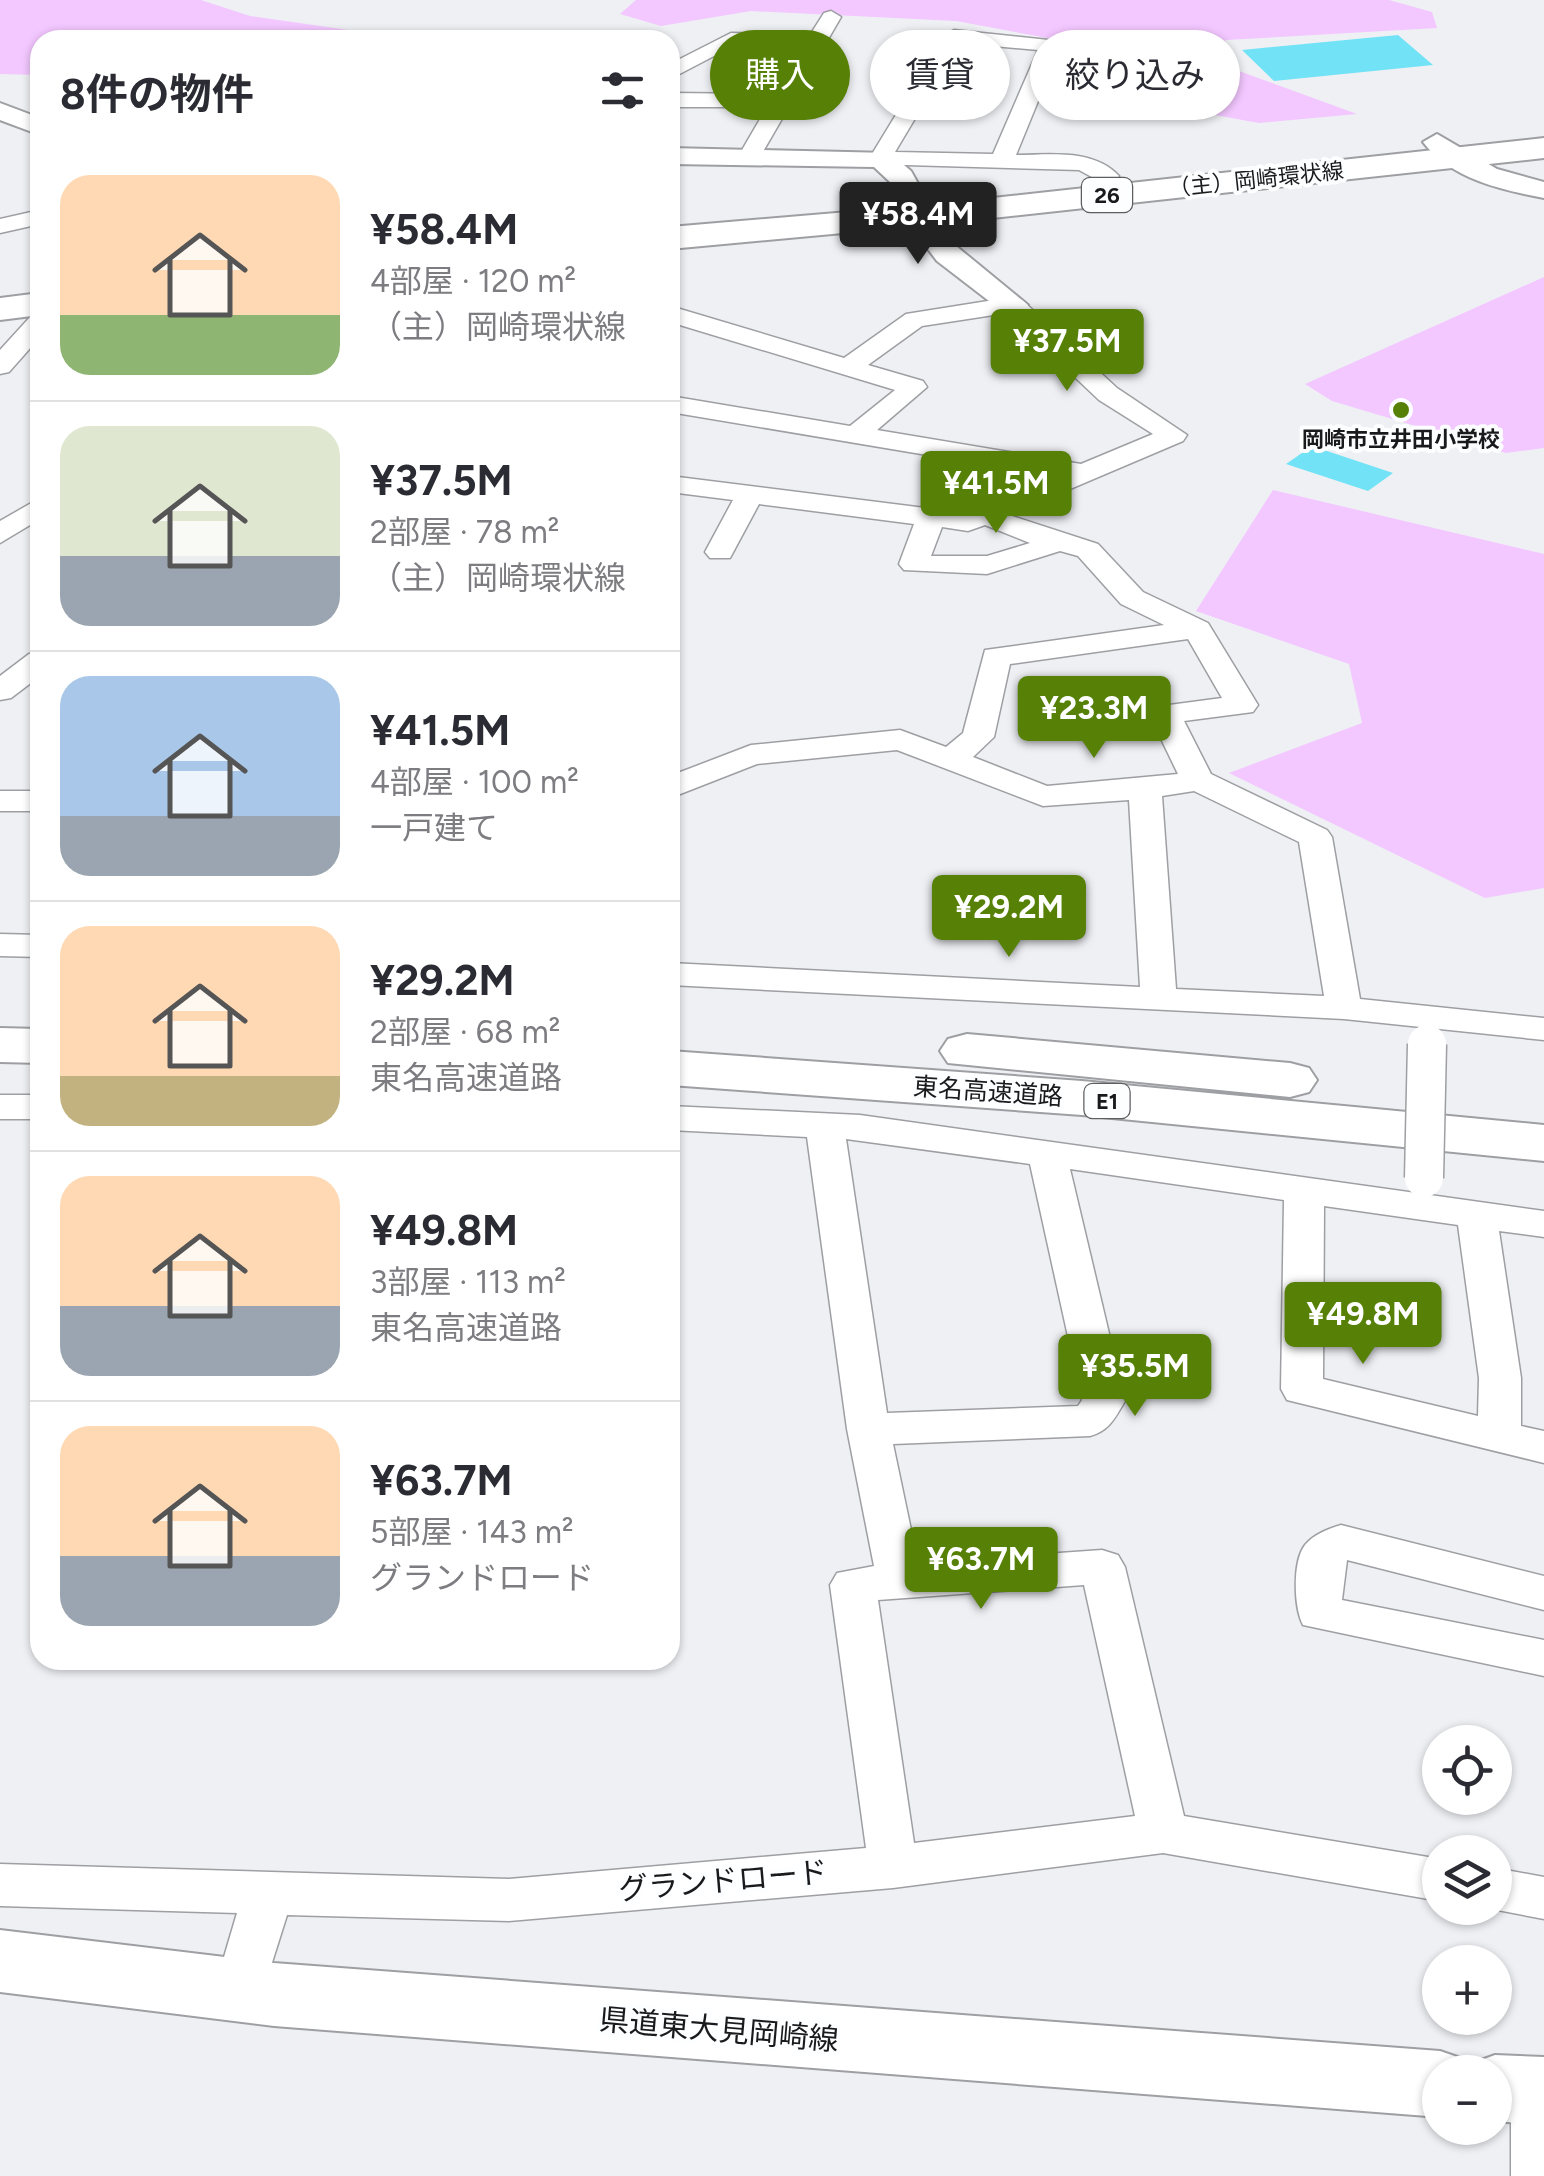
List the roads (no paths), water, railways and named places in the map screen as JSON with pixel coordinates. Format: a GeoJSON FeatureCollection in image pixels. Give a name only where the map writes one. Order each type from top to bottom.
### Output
{"type":"FeatureCollection","features":[{"type":"Feature","properties":{"kind":"main road","name":"（主）岡崎環状線"},"geometry":{"type":"LineString","coordinates":[[680,219],[916,205],[1447,150],[1544,130]]}},
{"type":"Feature","properties":{"kind":"main road","name":"（主）岡崎環状線"},"geometry":{"type":"LineString","coordinates":[[680,237],[1107,176],[1447,150],[1544,148]]}},
{"type":"Feature","properties":{"kind":"main road"},"geometry":{"type":"LineString","coordinates":[[0,289],[30,286]]}},
{"type":"Feature","properties":{"kind":"main road"},"geometry":{"type":"LineString","coordinates":[[0,309],[30,305]]}},
{"type":"Feature","properties":{"kind":"main road"},"geometry":{"type":"LineString","coordinates":[[0,1008],[30,1008]]}},
{"type":"Feature","properties":{"kind":"main road","name":"東名高速道路"},"geometry":{"type":"LineString","coordinates":[[680,1032],[1084,1060],[1544,1105]]}},
{"type":"Feature","properties":{"kind":"main road"},"geometry":{"type":"LineString","coordinates":[[0,1046],[30,1046]]}},
{"type":"Feature","properties":{"kind":"main road","name":"東名高速道路"},"geometry":{"type":"LineString","coordinates":[[680,1069],[1082,1098],[1544,1143]]}},
{"type":"Feature","properties":{"kind":"main road","name":"県道東大見岡崎線"},"geometry":{"type":"LineString","coordinates":[[0,1961],[83,1975],[240,1991],[1422,2083]]}},
{"type":"Feature","properties":{"kind":"street"},"geometry":{"type":"LineString","coordinates":[[824,30],[831,17]]}},
{"type":"Feature","properties":{"kind":"street"},"geometry":{"type":"LineString","coordinates":[[880,159],[954,36],[1051,46],[1002,161]]}},
{"type":"Feature","properties":{"kind":"street"},"geometry":{"type":"LineString","coordinates":[[680,67],[710,51]]}},
{"type":"Feature","properties":{"kind":"street"},"geometry":{"type":"LineString","coordinates":[[680,100],[710,101]]}},
{"type":"Feature","properties":{"kind":"street"},"geometry":{"type":"LineString","coordinates":[[0,112],[30,123]]}},
{"type":"Feature","properties":{"kind":"street"},"geometry":{"type":"LineString","coordinates":[[749,157],[771,120]]}},
{"type":"Feature","properties":{"kind":"street"},"geometry":{"type":"LineString","coordinates":[[1447,150],[1492,180],[1544,190]]}},
{"type":"Feature","properties":{"kind":"street"},"geometry":{"type":"LineString","coordinates":[[680,156],[1084,163],[1107,176]]}},
{"type":"Feature","properties":{"kind":"street"},"geometry":{"type":"LineString","coordinates":[[680,491],[750,494],[968,522],[1173,435],[1108,394],[1013,305],[941,248],[904,178],[880,159]]}},
{"type":"Feature","properties":{"kind":"street"},"geometry":{"type":"LineString","coordinates":[[0,226],[30,219]]}},
{"type":"Feature","properties":{"kind":"street"},"geometry":{"type":"LineString","coordinates":[[848,366],[916,319],[1013,305]]}},
{"type":"Feature","properties":{"kind":"street"},"geometry":{"type":"LineString","coordinates":[[680,317],[914,386],[856,434]]}},
{"type":"Feature","properties":{"kind":"street"},"geometry":{"type":"LineString","coordinates":[[680,406],[1088,473]]}},
{"type":"Feature","properties":{"kind":"street"},"geometry":{"type":"LineString","coordinates":[[720,552],[750,494]]}},
{"type":"Feature","properties":{"kind":"street"},"geometry":{"type":"LineString","coordinates":[[0,534],[30,513]]}},
{"type":"Feature","properties":{"kind":"street"},"geometry":{"type":"LineString","coordinates":[[985,515],[1088,550],[1132,598],[1197,629],[1242,704],[1165,714],[1198,780]]}},
{"type":"Feature","properties":{"kind":"street"},"geometry":{"type":"LineString","coordinates":[[932,517],[914,564],[979,569],[1006,564],[1057,542]]}},
{"type":"Feature","properties":{"kind":"street"},"geometry":{"type":"LineString","coordinates":[[949,760],[978,737],[996,657],[1197,629]]}},
{"type":"Feature","properties":{"kind":"street"},"geometry":{"type":"LineString","coordinates":[[680,784],[752,755],[900,740],[1043,796],[1144,789],[1198,780],[1315,837],[1344,1008]]}},
{"type":"Feature","properties":{"kind":"street"},"geometry":{"type":"LineString","coordinates":[[1144,789],[1159,999]]}},
{"type":"Feature","properties":{"kind":"street"},"geometry":{"type":"LineString","coordinates":[[0,801],[30,801]]}},
{"type":"Feature","properties":{"kind":"street"},"geometry":{"type":"LineString","coordinates":[[0,945],[30,946]]}},
{"type":"Feature","properties":{"kind":"street"},"geometry":{"type":"LineString","coordinates":[[680,975],[1344,1008],[1429,1030],[1544,1029]]}},
{"type":"Feature","properties":{"kind":"street"},"geometry":{"type":"LineString","coordinates":[[1425,1193],[1429,1030]]}},
{"type":"Feature","properties":{"kind":"street"},"geometry":{"type":"LineString","coordinates":[[0,1107],[30,1107]]}},
{"type":"Feature","properties":{"kind":"street"},"geometry":{"type":"LineString","coordinates":[[680,1119],[860,1127],[1304,1193],[1425,1193],[1477,1216],[1544,1224]]}},
{"type":"Feature","properties":{"kind":"street"},"geometry":{"type":"LineString","coordinates":[[825,1126],[868,1429],[899,1578]]}},
{"type":"Feature","properties":{"kind":"street"},"geometry":{"type":"LineString","coordinates":[[868,1429],[1090,1421],[1104,1401],[1048,1152]]}},
{"type":"Feature","properties":{"kind":"street"},"geometry":{"type":"LineString","coordinates":[[1304,1193],[1302,1390],[1544,1447]]}},
{"type":"Feature","properties":{"kind":"street"},"geometry":{"type":"LineString","coordinates":[[1477,1216],[1500,1378],[1499,1437]]}},
{"type":"Feature","properties":{"kind":"street"},"geometry":{"type":"LineString","coordinates":[[1544,1593],[1341,1542],[1322,1555],[1318,1613],[1544,1658]]}},
{"type":"Feature","properties":{"kind":"street"},"geometry":{"type":"LineString","coordinates":[[893,1866],[853,1584],[899,1578],[1102,1567],[1163,1833]]}},
{"type":"Feature","properties":{"kind":"street","name":"グランドロード"},"geometry":{"type":"LineString","coordinates":[[0,1885],[509,1900],[893,1866],[1163,1833],[1422,1877]]}},
{"type":"Feature","properties":{"kind":"street"},"geometry":{"type":"LineString","coordinates":[[1512,1893],[1544,1898]]}},
{"type":"Feature","properties":{"kind":"street"},"geometry":{"type":"LineString","coordinates":[[240,1991],[268,1894]]}},
{"type":"Feature","properties":{"kind":"street"},"geometry":{"type":"LineString","coordinates":[[1526,2090],[1538,2176]]}},
{"type":"Feature","properties":{"kind":"water"},"geometry":{"type":"Polygon","coordinates":[[[1398,35],[1433,65],[1274,81],[1242,50],[1398,35]]]}},
{"type":"Feature","properties":{"kind":"water"},"geometry":{"type":"Polygon","coordinates":[[[1312,446],[1393,473],[1368,491],[1286,464],[1312,446]]]}},
{"type":"Feature","properties":{"kind":"place","name":"岡崎市立井田小学校"},"geometry":{"type":"Point","coordinates":[1401,410]}}]}
